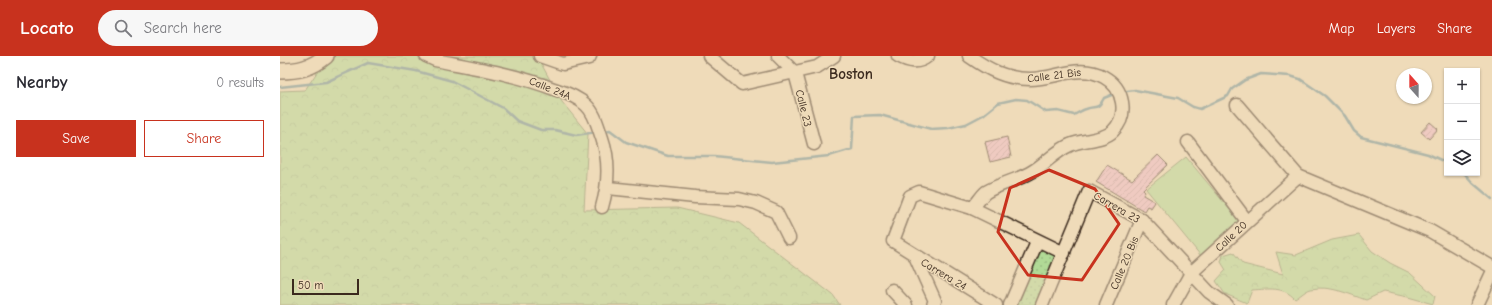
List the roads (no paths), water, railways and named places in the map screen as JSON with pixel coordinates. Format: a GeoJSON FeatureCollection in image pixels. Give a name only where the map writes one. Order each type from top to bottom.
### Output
{"type":"FeatureCollection","features":[{"type":"Feature","properties":{"kind":"main road"},"geometry":{"type":"LineString","coordinates":[[280,71],[297,70],[309,67],[315,65],[326,56]]}},
{"type":"Feature","properties":{"kind":"street","name":"Calle 24A"},"geometry":{"type":"LineString","coordinates":[[426,56],[435,60],[524,78],[569,94],[586,105],[596,121],[606,148],[608,188],[602,206]]}},
{"type":"Feature","properties":{"kind":"street"},"geometry":{"type":"LineString","coordinates":[[540,56],[563,64],[589,58],[590,56]]}},
{"type":"Feature","properties":{"kind":"street"},"geometry":{"type":"LineString","coordinates":[[709,56],[742,84],[817,67],[834,56]]}},
{"type":"Feature","properties":{"kind":"street"},"geometry":{"type":"LineString","coordinates":[[778,56],[795,72]]}},
{"type":"Feature","properties":{"kind":"street"},"geometry":{"type":"LineString","coordinates":[[898,56],[909,62],[916,62],[928,56]]}},
{"type":"Feature","properties":{"kind":"street","name":"Calle 21 Bis"},"geometry":{"type":"LineString","coordinates":[[969,56],[994,72],[1016,78],[1032,79],[1080,70],[1099,75],[1113,83],[1122,102],[1123,113],[1120,122],[1109,134],[1070,145],[1026,176],[986,193],[972,208]]}},
{"type":"Feature","properties":{"kind":"street","name":"Calle 23"},"geometry":{"type":"LineString","coordinates":[[795,72],[814,144]]}},
{"type":"Feature","properties":{"kind":"street"},"geometry":{"type":"LineString","coordinates":[[1237,105],[1298,176],[1430,231],[1492,267]]}},
{"type":"Feature","properties":{"kind":"street"},"geometry":{"type":"LineString","coordinates":[[1188,142],[1247,221]]}},
{"type":"Feature","properties":{"kind":"street","name":"Calle 20"},"geometry":{"type":"LineString","coordinates":[[1173,305],[1191,273],[1298,176]]}},
{"type":"Feature","properties":{"kind":"street"},"geometry":{"type":"LineString","coordinates":[[608,188],[695,198],[739,199],[756,203],[776,212],[789,238]]}},
{"type":"Feature","properties":{"kind":"street","name":"Carrera 23"},"geometry":{"type":"LineString","coordinates":[[1064,253],[1089,191],[1142,220],[1209,292],[1227,305]]}},
{"type":"Feature","properties":{"kind":"street","name":"Carrera 24"},"geometry":{"type":"LineString","coordinates":[[972,208],[919,192],[910,196],[894,241],[915,256],[996,305]]}},
{"type":"Feature","properties":{"kind":"street"},"geometry":{"type":"LineString","coordinates":[[972,208],[1038,242],[1064,253],[1042,305]]}},
{"type":"Feature","properties":{"kind":"street","name":"Calle 20 Bis"},"geometry":{"type":"LineString","coordinates":[[1106,305],[1142,220]]}},
{"type":"Feature","properties":{"kind":"street"},"geometry":{"type":"LineString","coordinates":[[1010,305],[1038,242]]}},
{"type":"Feature","properties":{"kind":"street"},"geometry":{"type":"LineString","coordinates":[[915,256],[935,301],[933,305]]}},
{"type":"Feature","properties":{"kind":"street"},"geometry":{"type":"LineString","coordinates":[[1477,305],[1492,273]]}},
{"type":"Feature","properties":{"kind":"street"},"geometry":{"type":"LineString","coordinates":[[892,290],[906,305]]}},
{"type":"Feature","properties":{"kind":"waterway"},"geometry":{"type":"LineString","coordinates":[[280,87],[326,82],[368,63],[416,71],[452,81],[503,108],[517,121],[541,130],[555,130],[576,135],[597,132]]}},
{"type":"Feature","properties":{"kind":"waterway"},"geometry":{"type":"LineString","coordinates":[[1127,91],[1135,90],[1178,98],[1193,107],[1200,109],[1228,96],[1232,89],[1245,80],[1261,74],[1290,76],[1300,79],[1325,96],[1345,116],[1354,131],[1361,137],[1428,154],[1444,162]]}},
{"type":"Feature","properties":{"kind":"waterway"},"geometry":{"type":"LineString","coordinates":[[604,131],[610,130],[626,142],[668,156],[714,156],[772,162],[829,156],[852,149],[854,116],[880,115],[931,129],[948,128],[966,124],[983,115],[998,103],[1016,99],[1027,100],[1046,112],[1058,111],[1074,115],[1084,109],[1098,106],[1104,98],[1114,94]]}},
{"type":"Feature","properties":{"kind":"waterway"},"geometry":{"type":"LineString","coordinates":[[1467,176],[1492,199]]}},
{"type":"Feature","properties":{"kind":"district","name":"Boston"},"geometry":{"type":"Point","coordinates":[851,74]}}]}
